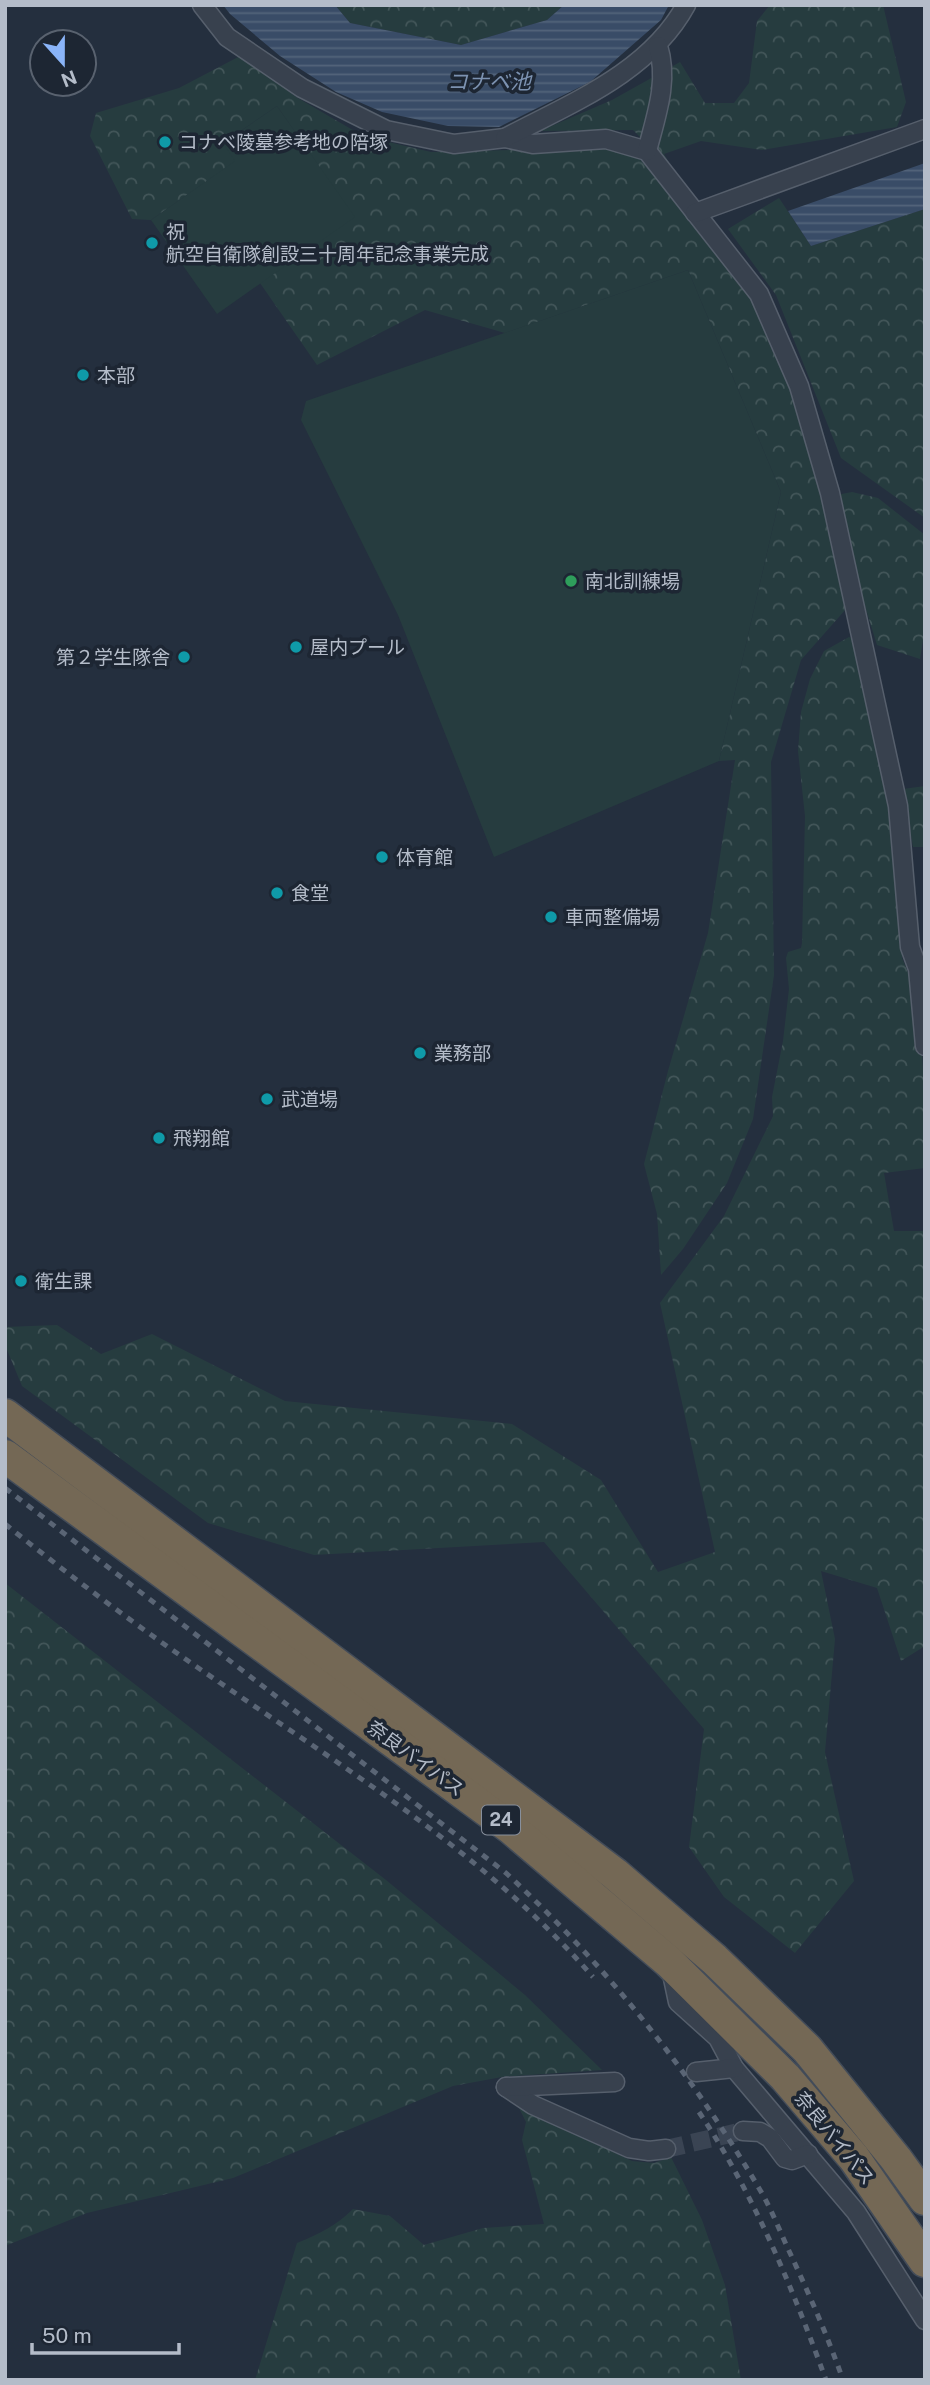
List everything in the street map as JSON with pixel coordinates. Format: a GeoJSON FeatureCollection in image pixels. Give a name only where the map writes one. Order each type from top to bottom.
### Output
{"type":"FeatureCollection","features":[{"type":"Feature","properties":{"kind":"highway","name":"奈良バイパス"},"geometry":{"type":"LineString","coordinates":[[5,1415],[615,1874],[714,1959],[807,2049],[925,2199]]}},
{"type":"Feature","properties":{"kind":"highway","name":"奈良バイパス"},"geometry":{"type":"LineString","coordinates":[[5,1457],[512,1828],[669,1962],[785,2077],[855,2158],[925,2261]]}},
{"type":"Feature","properties":{"kind":"street"},"geometry":{"type":"LineString","coordinates":[[202,5],[227,37],[291,80],[386,130],[453,144],[505,138],[533,144],[606,139],[647,151],[759,294],[799,386],[830,494],[898,806],[910,947],[918,969],[925,1046]]}},
{"type":"Feature","properties":{"kind":"street"},"geometry":{"type":"LineString","coordinates":[[505,138],[621,75],[658,46],[687,5]]}},
{"type":"Feature","properties":{"kind":"street"},"geometry":{"type":"LineString","coordinates":[[647,151],[663,76],[658,46]]}},
{"type":"Feature","properties":{"kind":"street"},"geometry":{"type":"LineString","coordinates":[[695,213],[925,129]]}},
{"type":"Feature","properties":{"kind":"street"},"geometry":{"type":"LineString","coordinates":[[669,1962],[678,2001],[718,2038],[734,2068],[856,2212],[925,2320]]}},
{"type":"Feature","properties":{"kind":"street"},"geometry":{"type":"LineString","coordinates":[[696,2072],[734,2068]]}},
{"type":"Feature","properties":{"kind":"street"},"geometry":{"type":"LineString","coordinates":[[615,2082],[506,2087],[533,2105],[629,2148],[649,2151],[666,2148]]}},
{"type":"Feature","properties":{"kind":"street"},"geometry":{"type":"LineString","coordinates":[[743,2131],[760,2132],[770,2138],[785,2158],[792,2160],[808,2154]]}},
{"type":"Feature","properties":{"kind":"green space"},"geometry":{"type":"Polygon","coordinates":[[[335,5],[564,5],[547,20],[461,45],[350,23],[335,5]]]}},
{"type":"Feature","properties":{"kind":"green space"},"geometry":{"type":"Polygon","coordinates":[[[770,5],[883,5],[906,102],[897,127],[762,150],[701,141],[664,154],[673,170],[633,130],[540,131],[612,100],[680,62],[705,103],[734,103],[749,83],[757,21],[770,5]]]}},
{"type":"Feature","properties":{"kind":"green space"},"geometry":{"type":"Polygon","coordinates":[[[242,55],[296,97],[363,136],[431,152],[623,147],[640,159],[755,297],[783,361],[821,480],[846,609],[801,660],[771,762],[774,975],[753,1119],[727,1183],[683,1249],[661,1275],[657,1214],[644,1164],[708,933],[735,760],[719,761],[781,492],[688,270],[505,333],[425,310],[317,365],[260,283],[354,217],[277,106],[223,143],[236,161],[151,220],[132,219],[90,136],[96,113],[179,88],[242,55]]]}},
{"type":"Feature","properties":{"kind":"green space"},"geometry":{"type":"Polygon","coordinates":[[[277,106],[355,217],[217,314],[151,220],[235,161],[223,143],[277,106]]]}},
{"type":"Feature","properties":{"kind":"green space"},"geometry":{"type":"Polygon","coordinates":[[[779,198],[811,246],[925,209],[925,518],[841,458],[776,295],[728,229],[779,198]]]}},
{"type":"Feature","properties":{"kind":"green space","name":"南北訓練場"},"geometry":{"type":"Polygon","coordinates":[[[688,270],[781,492],[719,761],[494,857],[398,615],[301,420],[306,401],[688,270]]]}},
{"type":"Feature","properties":{"kind":"green space"},"geometry":{"type":"Polygon","coordinates":[[[852,492],[878,498],[925,535],[925,628],[920,659],[877,645],[831,496],[852,492]]]}},
{"type":"Feature","properties":{"kind":"green space"},"geometry":{"type":"Polygon","coordinates":[[[849,637],[853,639],[895,832],[902,958],[918,996],[920,1014],[925,1168],[884,1173],[894,1231],[925,1231],[925,1646],[901,1661],[877,1588],[821,1571],[835,1639],[825,1752],[854,1881],[795,1953],[724,1897],[689,1847],[704,1729],[544,1542],[314,1555],[208,1523],[22,1386],[5,1345],[5,1327],[57,1325],[101,1354],[152,1334],[285,1401],[512,1424],[601,1480],[658,1572],[715,1552],[660,1303],[724,1216],[773,1116],[772,1097],[783,1041],[789,989],[786,958],[788,952],[801,948],[802,943],[805,816],[798,751],[801,712],[810,679],[824,651],[849,637]]]}},
{"type":"Feature","properties":{"kind":"green space"},"geometry":{"type":"Polygon","coordinates":[[[925,786],[925,847],[913,847],[903,789],[925,786]]]}},
{"type":"Feature","properties":{"kind":"green space"},"geometry":{"type":"Polygon","coordinates":[[[5,1583],[386,1880],[525,1995],[602,2070],[502,2077],[453,2086],[233,2178],[87,2213],[5,2246],[5,1583]]]}},
{"type":"Feature","properties":{"kind":"green space"},"geometry":{"type":"Polygon","coordinates":[[[518,2106],[632,2161],[654,2163],[671,2157],[702,2220],[725,2285],[741,2380],[255,2380],[297,2243],[327,2229],[353,2209],[390,2216],[424,2245],[483,2228],[544,2224],[522,2140],[526,2122],[518,2106]]]}},
{"type":"Feature","properties":{"kind":"water","name":"コナベ池"},"geometry":{"type":"Polygon","coordinates":[[[223,5],[335,5],[350,23],[461,45],[547,20],[564,5],[669,5],[661,20],[590,82],[499,127],[448,126],[382,112],[336,92],[280,56],[223,5]]]}},
{"type":"Feature","properties":{"kind":"water"},"geometry":{"type":"Polygon","coordinates":[[[925,163],[925,209],[811,246],[788,211],[925,163]]]}},
{"type":"Feature","properties":{"kind":"tunnel"},"geometry":{"type":"LineString","coordinates":[[666,2149],[743,2131]]}},
{"type":"Feature","properties":{"kind":"railway"},"geometry":{"type":"LineString","coordinates":[[5,1488],[506,1873],[579,1946],[678,2065],[708,2107],[763,2195],[818,2316],[843,2380]]}},
{"type":"Feature","properties":{"kind":"railway"},"geometry":{"type":"LineString","coordinates":[[5,1524],[137,1625],[367,1783],[463,1854],[552,1933],[593,1977]]}},
{"type":"Feature","properties":{"kind":"railway"},"geometry":{"type":"LineString","coordinates":[[699,2112],[754,2208],[800,2310],[826,2380]]}},
{"type":"Feature","properties":{"kind":"place","name":"コナベ陵墓参考地の陪塚"},"geometry":{"type":"Point","coordinates":[165,142]}},
{"type":"Feature","properties":{"kind":"place","name":"祝 航空自衛隊創設三十周年記念事業完成"},"geometry":{"type":"Point","coordinates":[152,243]}},
{"type":"Feature","properties":{"kind":"place","name":"本部"},"geometry":{"type":"Point","coordinates":[83,375]}},
{"type":"Feature","properties":{"kind":"place","name":"南北訓練場"},"geometry":{"type":"Point","coordinates":[571,581]}},
{"type":"Feature","properties":{"kind":"place","name":"屋内プール"},"geometry":{"type":"Point","coordinates":[296,647]}},
{"type":"Feature","properties":{"kind":"place","name":"第２学生隊舎"},"geometry":{"type":"Point","coordinates":[184,657]}},
{"type":"Feature","properties":{"kind":"place","name":"体育館"},"geometry":{"type":"Point","coordinates":[382,857]}},
{"type":"Feature","properties":{"kind":"place","name":"食堂"},"geometry":{"type":"Point","coordinates":[277,893]}},
{"type":"Feature","properties":{"kind":"place","name":"車両整備場"},"geometry":{"type":"Point","coordinates":[551,917]}},
{"type":"Feature","properties":{"kind":"place","name":"業務部"},"geometry":{"type":"Point","coordinates":[420,1053]}},
{"type":"Feature","properties":{"kind":"place","name":"武道場"},"geometry":{"type":"Point","coordinates":[267,1099]}},
{"type":"Feature","properties":{"kind":"place","name":"飛翔館"},"geometry":{"type":"Point","coordinates":[159,1138]}},
{"type":"Feature","properties":{"kind":"place","name":"衛生課"},"geometry":{"type":"Point","coordinates":[21,1281]}}]}
